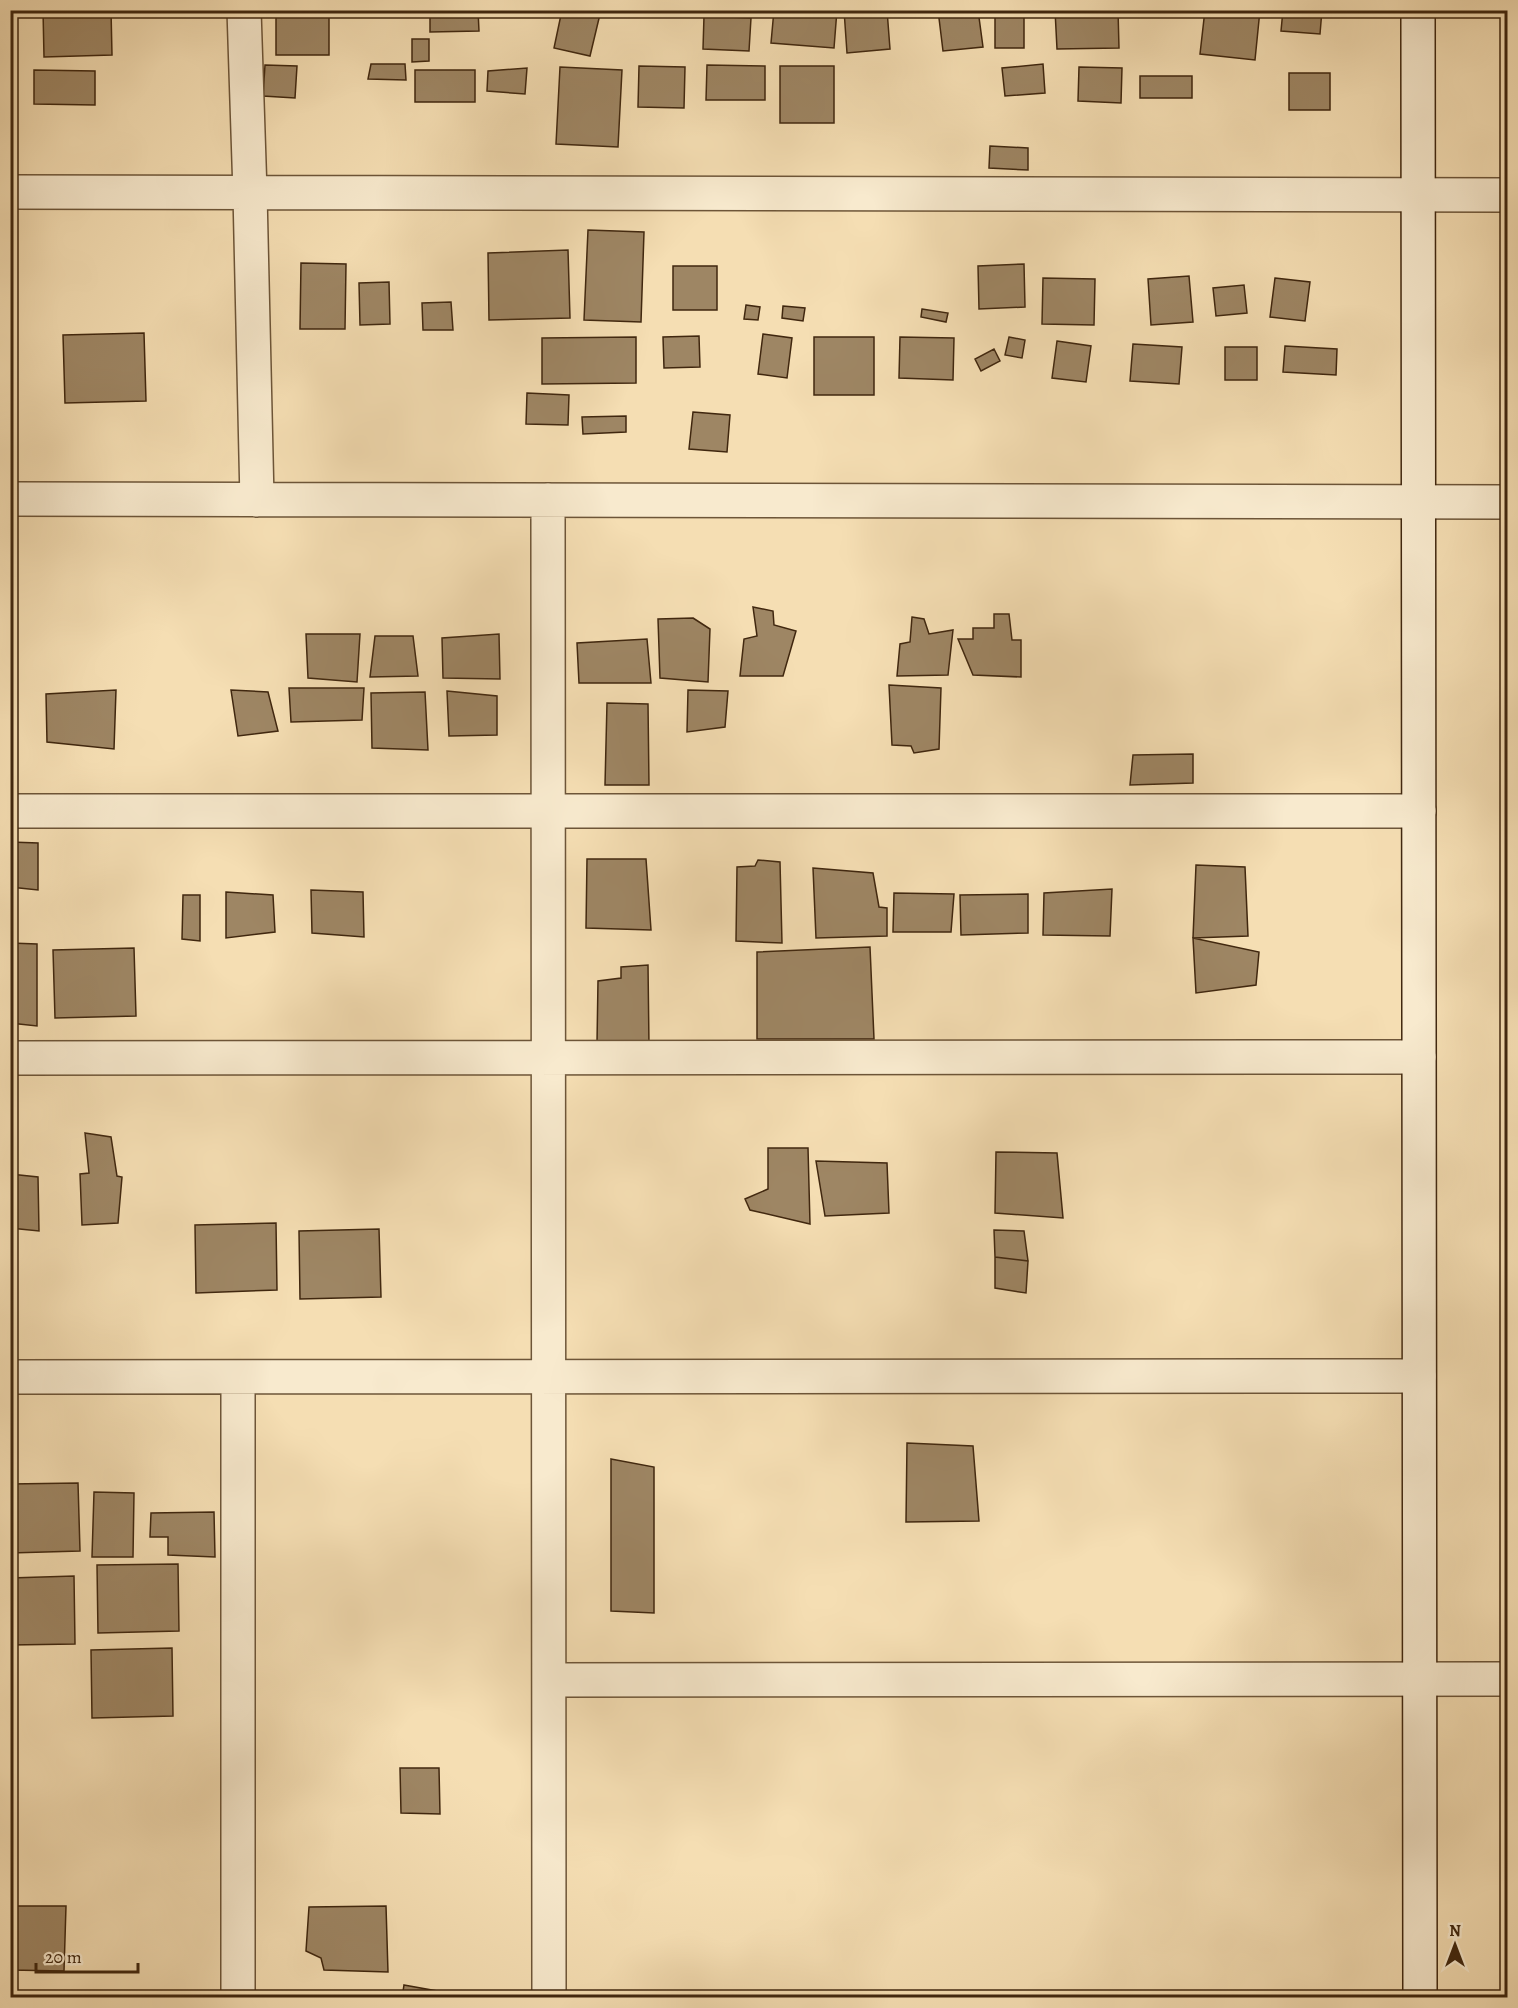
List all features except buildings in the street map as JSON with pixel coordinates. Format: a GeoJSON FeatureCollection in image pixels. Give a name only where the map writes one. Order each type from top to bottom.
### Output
{"type":"FeatureCollection","features":[{"type":"Feature","properties":{"kind":"street"},"geometry":{"type":"LineString","coordinates":[[244,10],[257,500]]}},
{"type":"Feature","properties":{"kind":"street"},"geometry":{"type":"LineString","coordinates":[[1418,10],[1420,1998]]}},
{"type":"Feature","properties":{"kind":"street"},"geometry":{"type":"LineString","coordinates":[[10,192],[1508,195]]}},
{"type":"Feature","properties":{"kind":"street"},"geometry":{"type":"LineString","coordinates":[[10,499],[1508,502]]}},
{"type":"Feature","properties":{"kind":"street"},"geometry":{"type":"LineString","coordinates":[[548,500],[549,1998]]}},
{"type":"Feature","properties":{"kind":"street"},"geometry":{"type":"LineString","coordinates":[[10,811],[1419,811]]}},
{"type":"Feature","properties":{"kind":"street"},"geometry":{"type":"LineString","coordinates":[[10,1058],[1419,1057]]}},
{"type":"Feature","properties":{"kind":"street"},"geometry":{"type":"LineString","coordinates":[[10,1377],[1419,1376]]}},
{"type":"Feature","properties":{"kind":"street"},"geometry":{"type":"LineString","coordinates":[[238,1377],[238,1998]]}},
{"type":"Feature","properties":{"kind":"street"},"geometry":{"type":"LineString","coordinates":[[549,1680],[1508,1679]]}}]}
